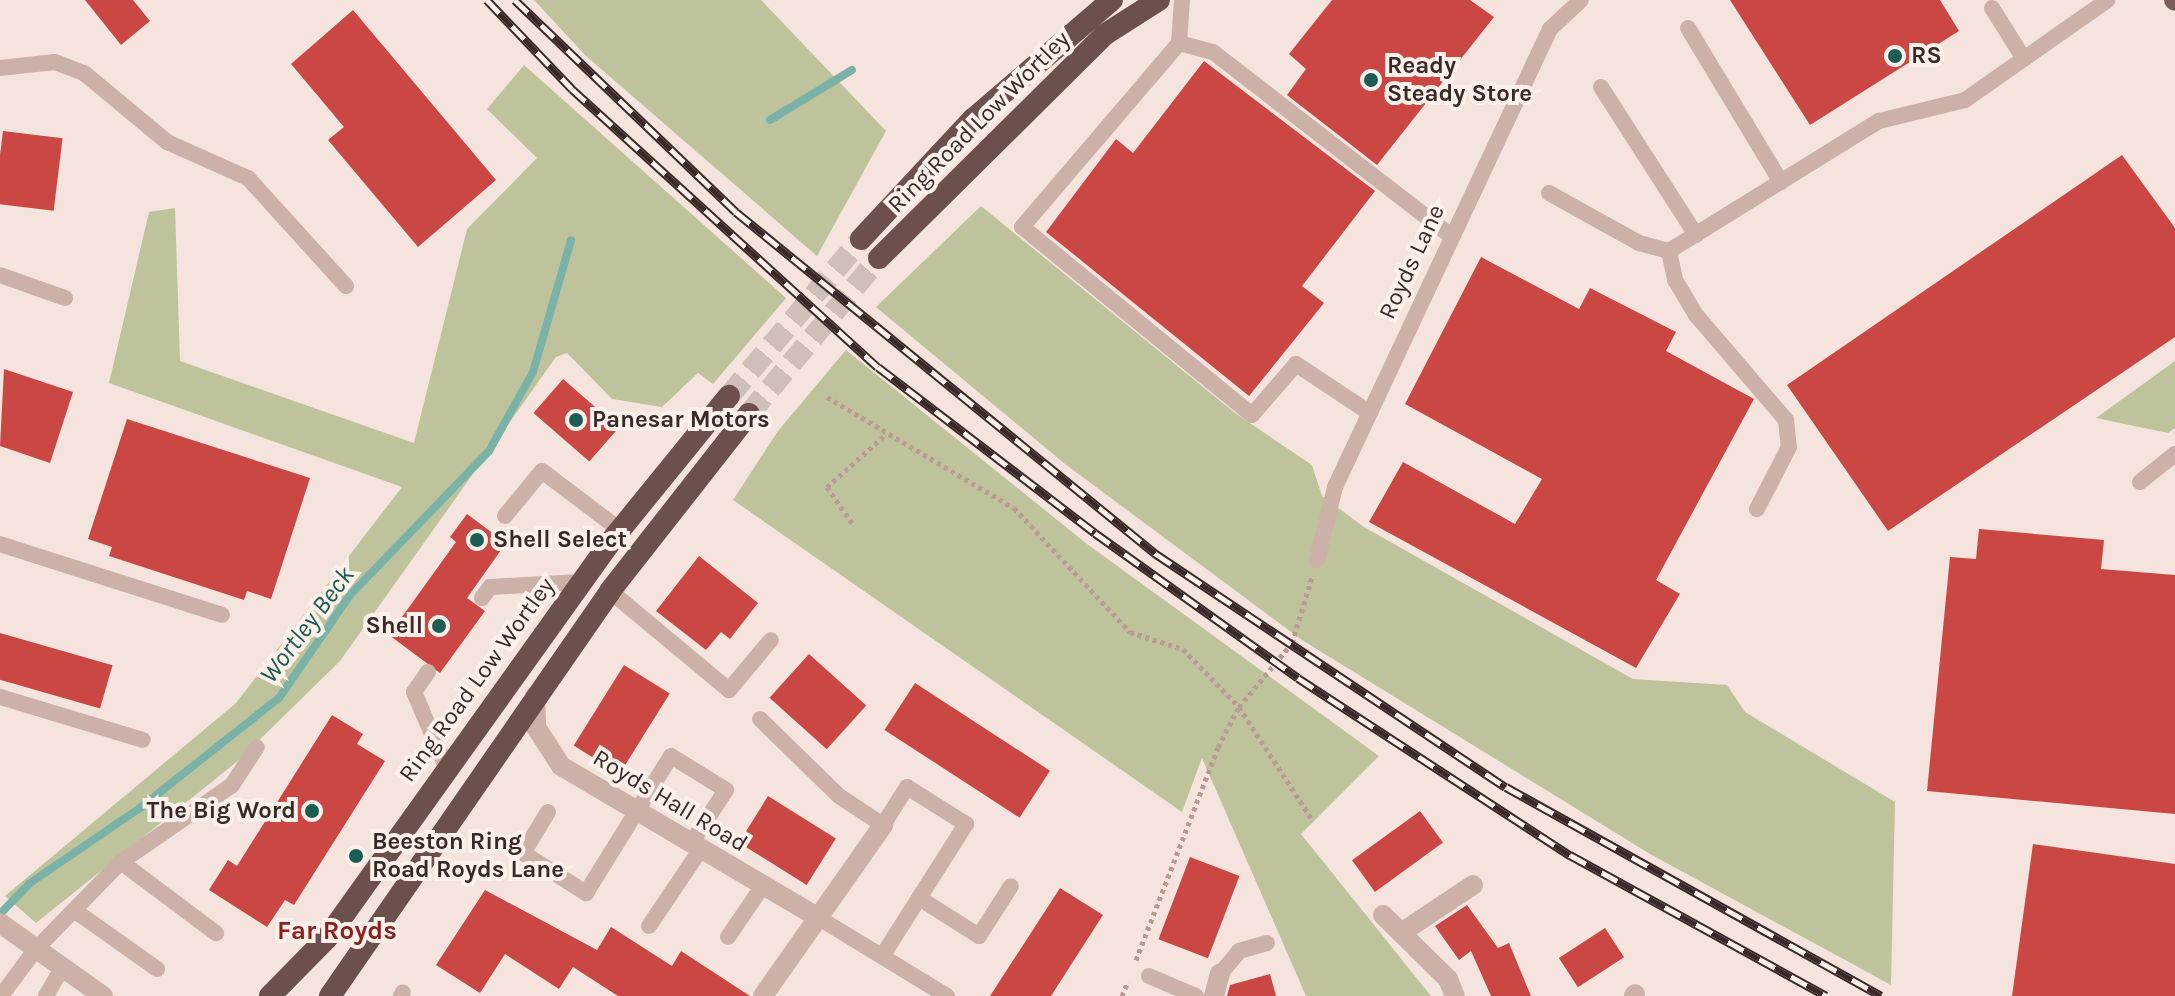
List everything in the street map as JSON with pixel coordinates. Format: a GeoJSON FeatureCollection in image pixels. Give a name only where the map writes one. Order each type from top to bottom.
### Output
{"type":"FeatureCollection","features":[{"type":"Feature","properties":{"kind":"highway","name":"Ring Road Low Wortley"},"geometry":{"type":"LineString","coordinates":[[861,239],[973,119],[1112,0]]}},
{"type":"Feature","properties":{"kind":"highway","name":"Ring Road Low Wortley"},"geometry":{"type":"LineString","coordinates":[[879,258],[1104,35],[1159,0]]}},
{"type":"Feature","properties":{"kind":"highway","name":"Ring Road Low Wortley"},"geometry":{"type":"LineString","coordinates":[[270,996],[327,938],[580,582],[729,396]]}},
{"type":"Feature","properties":{"kind":"highway"},"geometry":{"type":"LineString","coordinates":[[330,996],[610,591],[749,414]]}},
{"type":"Feature","properties":{"kind":"street","name":"Royds Hall Road"},"geometry":{"type":"LineString","coordinates":[[535,696],[536,727],[552,756],[762,887],[819,918]]}},
{"type":"Feature","properties":{"kind":"street"},"geometry":{"type":"LineString","coordinates":[[763,996],[883,825]]}},
{"type":"Feature","properties":{"kind":"street"},"geometry":{"type":"LineString","coordinates":[[1404,931],[1473,885]]}},
{"type":"Feature","properties":{"kind":"street"},"geometry":{"type":"LineString","coordinates":[[1383,915],[1404,931],[1455,996]]}},
{"type":"Feature","properties":{"kind":"street"},"geometry":{"type":"LineString","coordinates":[[6,929],[103,996]]}},
{"type":"Feature","properties":{"kind":"street"},"geometry":{"type":"LineString","coordinates":[[1214,996],[1220,974]]}},
{"type":"Feature","properties":{"kind":"lane"},"geometry":{"type":"LineString","coordinates":[[1182,0],[1179,43],[1022,227],[1252,415],[1296,364],[1370,413]]}},
{"type":"Feature","properties":{"kind":"lane","name":"Royds Lane"},"geometry":{"type":"LineString","coordinates":[[1317,560],[1335,487],[1550,29],[1581,0]]}},
{"type":"Feature","properties":{"kind":"lane"},"geometry":{"type":"LineString","coordinates":[[1549,193],[1639,243],[1669,251],[1879,121],[1965,100],[2108,0]]}},
{"type":"Feature","properties":{"kind":"lane"},"geometry":{"type":"LineString","coordinates":[[1992,8],[2024,59]]}},
{"type":"Feature","properties":{"kind":"lane"},"geometry":{"type":"LineString","coordinates":[[1688,28],[1781,182]]}},
{"type":"Feature","properties":{"kind":"lane"},"geometry":{"type":"LineString","coordinates":[[1179,43],[1213,52],[1452,237]]}},
{"type":"Feature","properties":{"kind":"lane"},"geometry":{"type":"LineString","coordinates":[[0,68],[55,62],[84,73],[167,142],[248,178],[346,286]]}},
{"type":"Feature","properties":{"kind":"lane"},"geometry":{"type":"LineString","coordinates":[[1601,87],[1696,235]]}},
{"type":"Feature","properties":{"kind":"lane"},"geometry":{"type":"LineString","coordinates":[[1669,251],[1675,280],[1696,315],[1786,420],[1789,447],[1757,509]]}},
{"type":"Feature","properties":{"kind":"lane"},"geometry":{"type":"LineString","coordinates":[[0,275],[65,298]]}},
{"type":"Feature","properties":{"kind":"lane"},"geometry":{"type":"LineString","coordinates":[[2140,482],[2175,454]]}},
{"type":"Feature","properties":{"kind":"lane"},"geometry":{"type":"LineString","coordinates":[[505,516],[542,471],[620,530]]}},
{"type":"Feature","properties":{"kind":"lane"},"geometry":{"type":"LineString","coordinates":[[0,544],[222,615]]}},
{"type":"Feature","properties":{"kind":"lane"},"geometry":{"type":"LineString","coordinates":[[482,598],[490,587],[580,582]]}},
{"type":"Feature","properties":{"kind":"lane"},"geometry":{"type":"LineString","coordinates":[[610,591],[729,690],[771,640]]}},
{"type":"Feature","properties":{"kind":"lane"},"geometry":{"type":"LineString","coordinates":[[428,672],[414,692],[446,767]]}},
{"type":"Feature","properties":{"kind":"lane"},"geometry":{"type":"LineString","coordinates":[[0,697],[143,740]]}},
{"type":"Feature","properties":{"kind":"lane"},"geometry":{"type":"LineString","coordinates":[[760,719],[839,796],[883,825],[907,787],[966,824],[883,955]]}},
{"type":"Feature","properties":{"kind":"lane"},"geometry":{"type":"LineString","coordinates":[[1,996],[35,950],[78,913],[102,876],[232,785],[257,747]]}},
{"type":"Feature","properties":{"kind":"lane"},"geometry":{"type":"LineString","coordinates":[[548,812],[523,853],[586,893],[671,756],[726,790],[649,926]]}},
{"type":"Feature","properties":{"kind":"lane"},"geometry":{"type":"LineString","coordinates":[[121,862],[216,933]]}},
{"type":"Feature","properties":{"kind":"lane"},"geometry":{"type":"LineString","coordinates":[[919,898],[979,936],[1011,886]]}},
{"type":"Feature","properties":{"kind":"lane"},"geometry":{"type":"LineString","coordinates":[[728,937],[762,887]]}},
{"type":"Feature","properties":{"kind":"lane"},"geometry":{"type":"LineString","coordinates":[[78,913],[157,969]]}},
{"type":"Feature","properties":{"kind":"lane"},"geometry":{"type":"LineString","coordinates":[[819,918],[947,996]]}},
{"type":"Feature","properties":{"kind":"lane"},"geometry":{"type":"LineString","coordinates":[[1220,974],[1239,951],[1267,943]]}},
{"type":"Feature","properties":{"kind":"lane"},"geometry":{"type":"LineString","coordinates":[[46,996],[62,968]]}},
{"type":"Feature","properties":{"kind":"lane"},"geometry":{"type":"LineString","coordinates":[[1149,976],[1196,996]]}},
{"type":"Feature","properties":{"kind":"path"},"geometry":{"type":"LineString","coordinates":[[827,397],[1014,508],[1130,632],[1183,649],[1239,707],[1313,821]]}},
{"type":"Feature","properties":{"kind":"path"},"geometry":{"type":"LineString","coordinates":[[852,523],[827,487],[886,434]]}},
{"type":"Feature","properties":{"kind":"path"},"geometry":{"type":"LineString","coordinates":[[1122,996],[1203,781],[1239,707],[1292,643],[1317,560]]}},
{"type":"Feature","properties":{"kind":"green space"},"geometry":{"type":"Polygon","coordinates":[[[534,0],[761,0],[886,131],[817,256],[586,56],[534,0]]]}},
{"type":"Feature","properties":{"kind":"green space"},"geometry":{"type":"Polygon","coordinates":[[[524,65],[786,298],[713,384],[698,373],[662,407],[612,399],[567,353],[556,357],[340,661],[239,760],[36,923],[5,896],[236,703],[402,487],[109,383],[149,212],[175,208],[180,361],[414,443],[467,229],[537,158],[487,109],[524,65]]]}},
{"type":"Feature","properties":{"kind":"green space"},"geometry":{"type":"Polygon","coordinates":[[[981,206],[1235,413],[1312,465],[1322,496],[1364,527],[1633,679],[1727,685],[1745,712],[1895,802],[1891,985],[1650,854],[1302,640],[1065,464],[876,307],[981,206]]]}},
{"type":"Feature","properties":{"kind":"green space"},"geometry":{"type":"Polygon","coordinates":[[[846,350],[1087,544],[1379,756],[1301,834],[1431,996],[1306,996],[1202,758],[1182,812],[733,500],[778,431],[846,350]]]}},
{"type":"Feature","properties":{"kind":"green space"},"geometry":{"type":"Polygon","coordinates":[[[2175,361],[2175,428],[2168,433],[2096,418],[2175,361]]]}},
{"type":"Feature","properties":{"kind":"building"},"geometry":{"type":"Polygon","coordinates":[[[85,0],[133,0],[150,21],[121,45],[85,0]]]}},
{"type":"Feature","properties":{"kind":"building","name":"Ready Steady Store"},"geometry":{"type":"Polygon","coordinates":[[[1332,0],[1470,0],[1494,17],[1377,165],[1287,95],[1306,69],[1289,54],[1332,0]]]}},
{"type":"Feature","properties":{"kind":"building"},"geometry":{"type":"Polygon","coordinates":[[[1730,0],[1940,0],[1959,31],[1810,125],[1730,0]]]}},
{"type":"Feature","properties":{"kind":"building"},"geometry":{"type":"Polygon","coordinates":[[[353,10],[496,180],[418,247],[328,140],[344,127],[291,64],[353,10]]]}},
{"type":"Feature","properties":{"kind":"building"},"geometry":{"type":"Polygon","coordinates":[[[1204,61],[1375,191],[1302,286],[1324,303],[1249,396],[1046,232],[1116,139],[1133,153],[1204,61]]]}},
{"type":"Feature","properties":{"kind":"building"},"geometry":{"type":"Polygon","coordinates":[[[3,131],[63,138],[54,211],[0,204],[3,131]]]}},
{"type":"Feature","properties":{"kind":"building"},"geometry":{"type":"Polygon","coordinates":[[[2122,155],[2175,228],[2175,337],[1888,531],[1787,385],[2122,155]]]}},
{"type":"Feature","properties":{"kind":"building"},"geometry":{"type":"Polygon","coordinates":[[[1481,257],[1579,309],[1590,288],[1676,332],[1666,351],[1754,399],[1656,580],[1680,594],[1636,668],[1369,522],[1403,462],[1515,524],[1542,479],[1405,404],[1481,257]]]}},
{"type":"Feature","properties":{"kind":"building"},"geometry":{"type":"Polygon","coordinates":[[[4,369],[73,392],[50,463],[0,446],[4,369]]]}},
{"type":"Feature","properties":{"kind":"building","name":"Panesar Motors"},"geometry":{"type":"Polygon","coordinates":[[[563,379],[619,428],[589,462],[533,413],[563,379]]]}},
{"type":"Feature","properties":{"kind":"building"},"geometry":{"type":"Polygon","coordinates":[[[127,419],[310,478],[271,599],[247,591],[244,600],[109,556],[112,547],[88,539],[127,419]]]}},
{"type":"Feature","properties":{"kind":"building"},"geometry":{"type":"Polygon","coordinates":[[[467,514],[506,543],[467,598],[485,611],[440,673],[389,635],[456,542],[450,537],[467,514]]]}},
{"type":"Feature","properties":{"kind":"building"},"geometry":{"type":"Polygon","coordinates":[[[1979,529],[2104,540],[2101,569],[2175,575],[2175,814],[1927,791],[1950,557],[1976,559],[1979,529]]]}},
{"type":"Feature","properties":{"kind":"building"},"geometry":{"type":"Polygon","coordinates":[[[699,556],[758,603],[730,639],[721,632],[706,650],[656,611],[699,556]]]}},
{"type":"Feature","properties":{"kind":"building"},"geometry":{"type":"Polygon","coordinates":[[[0,633],[112,665],[100,709],[0,680],[0,633]]]}},
{"type":"Feature","properties":{"kind":"building"},"geometry":{"type":"Polygon","coordinates":[[[809,654],[866,706],[827,749],[770,698],[809,654]]]}},
{"type":"Feature","properties":{"kind":"building"},"geometry":{"type":"Polygon","coordinates":[[[624,665],[670,694],[619,774],[574,746],[624,665]]]}},
{"type":"Feature","properties":{"kind":"building"},"geometry":{"type":"Polygon","coordinates":[[[915,683],[1050,771],[1020,818],[885,730],[915,683]]]}},
{"type":"Feature","properties":{"kind":"building","name":"The Big Word"},"geometry":{"type":"Polygon","coordinates":[[[332,715],[363,734],[357,744],[385,761],[294,905],[285,900],[267,927],[209,890],[228,860],[237,866],[332,715]]]}},
{"type":"Feature","properties":{"kind":"building"},"geometry":{"type":"Polygon","coordinates":[[[768,796],[836,838],[807,885],[739,843],[768,796]]]}},
{"type":"Feature","properties":{"kind":"building"},"geometry":{"type":"Polygon","coordinates":[[[1420,811],[1443,843],[1375,892],[1352,860],[1420,811]]]}},
{"type":"Feature","properties":{"kind":"building"},"geometry":{"type":"Polygon","coordinates":[[[2033,844],[2175,864],[2175,996],[2012,996],[2033,844]]]}},
{"type":"Feature","properties":{"kind":"building"},"geometry":{"type":"Polygon","coordinates":[[[1190,857],[1239,876],[1208,958],[1158,939],[1190,857]]]}},
{"type":"Feature","properties":{"kind":"building"},"geometry":{"type":"Polygon","coordinates":[[[1060,888],[1103,915],[1051,996],[990,996],[1060,888]]]}},
{"type":"Feature","properties":{"kind":"building"},"geometry":{"type":"Polygon","coordinates":[[[485,890],[597,950],[611,927],[672,966],[681,951],[750,996],[618,996],[573,967],[559,989],[505,954],[480,993],[436,965],[485,890]]]}},
{"type":"Feature","properties":{"kind":"building"},"geometry":{"type":"Polygon","coordinates":[[[1467,905],[1498,948],[1509,943],[1531,996],[1491,996],[1471,951],[1459,960],[1435,926],[1467,905]]]}},
{"type":"Feature","properties":{"kind":"building"},"geometry":{"type":"Polygon","coordinates":[[[1605,928],[1624,957],[1578,987],[1559,958],[1605,928]]]}},
{"type":"Feature","properties":{"kind":"building"},"geometry":{"type":"Polygon","coordinates":[[[1270,974],[1276,996],[1227,996],[1230,985],[1270,974]]]}},
{"type":"Feature","properties":{"kind":"waterway","name":"Wortley Beck"},"geometry":{"type":"LineString","coordinates":[[770,120],[852,70]]}},
{"type":"Feature","properties":{"kind":"waterway","name":"Wortley Beck"},"geometry":{"type":"LineString","coordinates":[[0,914],[30,883],[140,808],[279,698],[350,595],[489,451],[533,372],[571,240]]}},
{"type":"Feature","properties":{"kind":"tunnel"},"geometry":{"type":"LineString","coordinates":[[729,396],[861,239]]}},
{"type":"Feature","properties":{"kind":"tunnel"},"geometry":{"type":"LineString","coordinates":[[749,414],[879,258]]}},
{"type":"Feature","properties":{"kind":"railway"},"geometry":{"type":"LineString","coordinates":[[487,0],[572,89],[878,367],[1095,533],[1298,678],[1570,855],[1826,996]]}},
{"type":"Feature","properties":{"kind":"railway"},"geometry":{"type":"LineString","coordinates":[[515,0],[736,212],[1156,554],[1506,787],[1881,996]]}},
{"type":"Feature","properties":{"kind":"place","name":"RS"},"geometry":{"type":"Point","coordinates":[1895,56]}},
{"type":"Feature","properties":{"kind":"place","name":"Ready Steady Store"},"geometry":{"type":"Point","coordinates":[1371,80]}},
{"type":"Feature","properties":{"kind":"place","name":"Panesar Motors"},"geometry":{"type":"Point","coordinates":[576,420]}},
{"type":"Feature","properties":{"kind":"place","name":"Shell Select"},"geometry":{"type":"Point","coordinates":[477,540]}},
{"type":"Feature","properties":{"kind":"place","name":"Shell"},"geometry":{"type":"Point","coordinates":[439,626]}},
{"type":"Feature","properties":{"kind":"place","name":"The Big Word"},"geometry":{"type":"Point","coordinates":[312,811]}},
{"type":"Feature","properties":{"kind":"place","name":"Beeston Ring Road Royds Lane"},"geometry":{"type":"Point","coordinates":[356,856]}},
{"type":"Feature","properties":{"kind":"district","name":"Far Royds"},"geometry":{"type":"Point","coordinates":[337,931]}}]}
